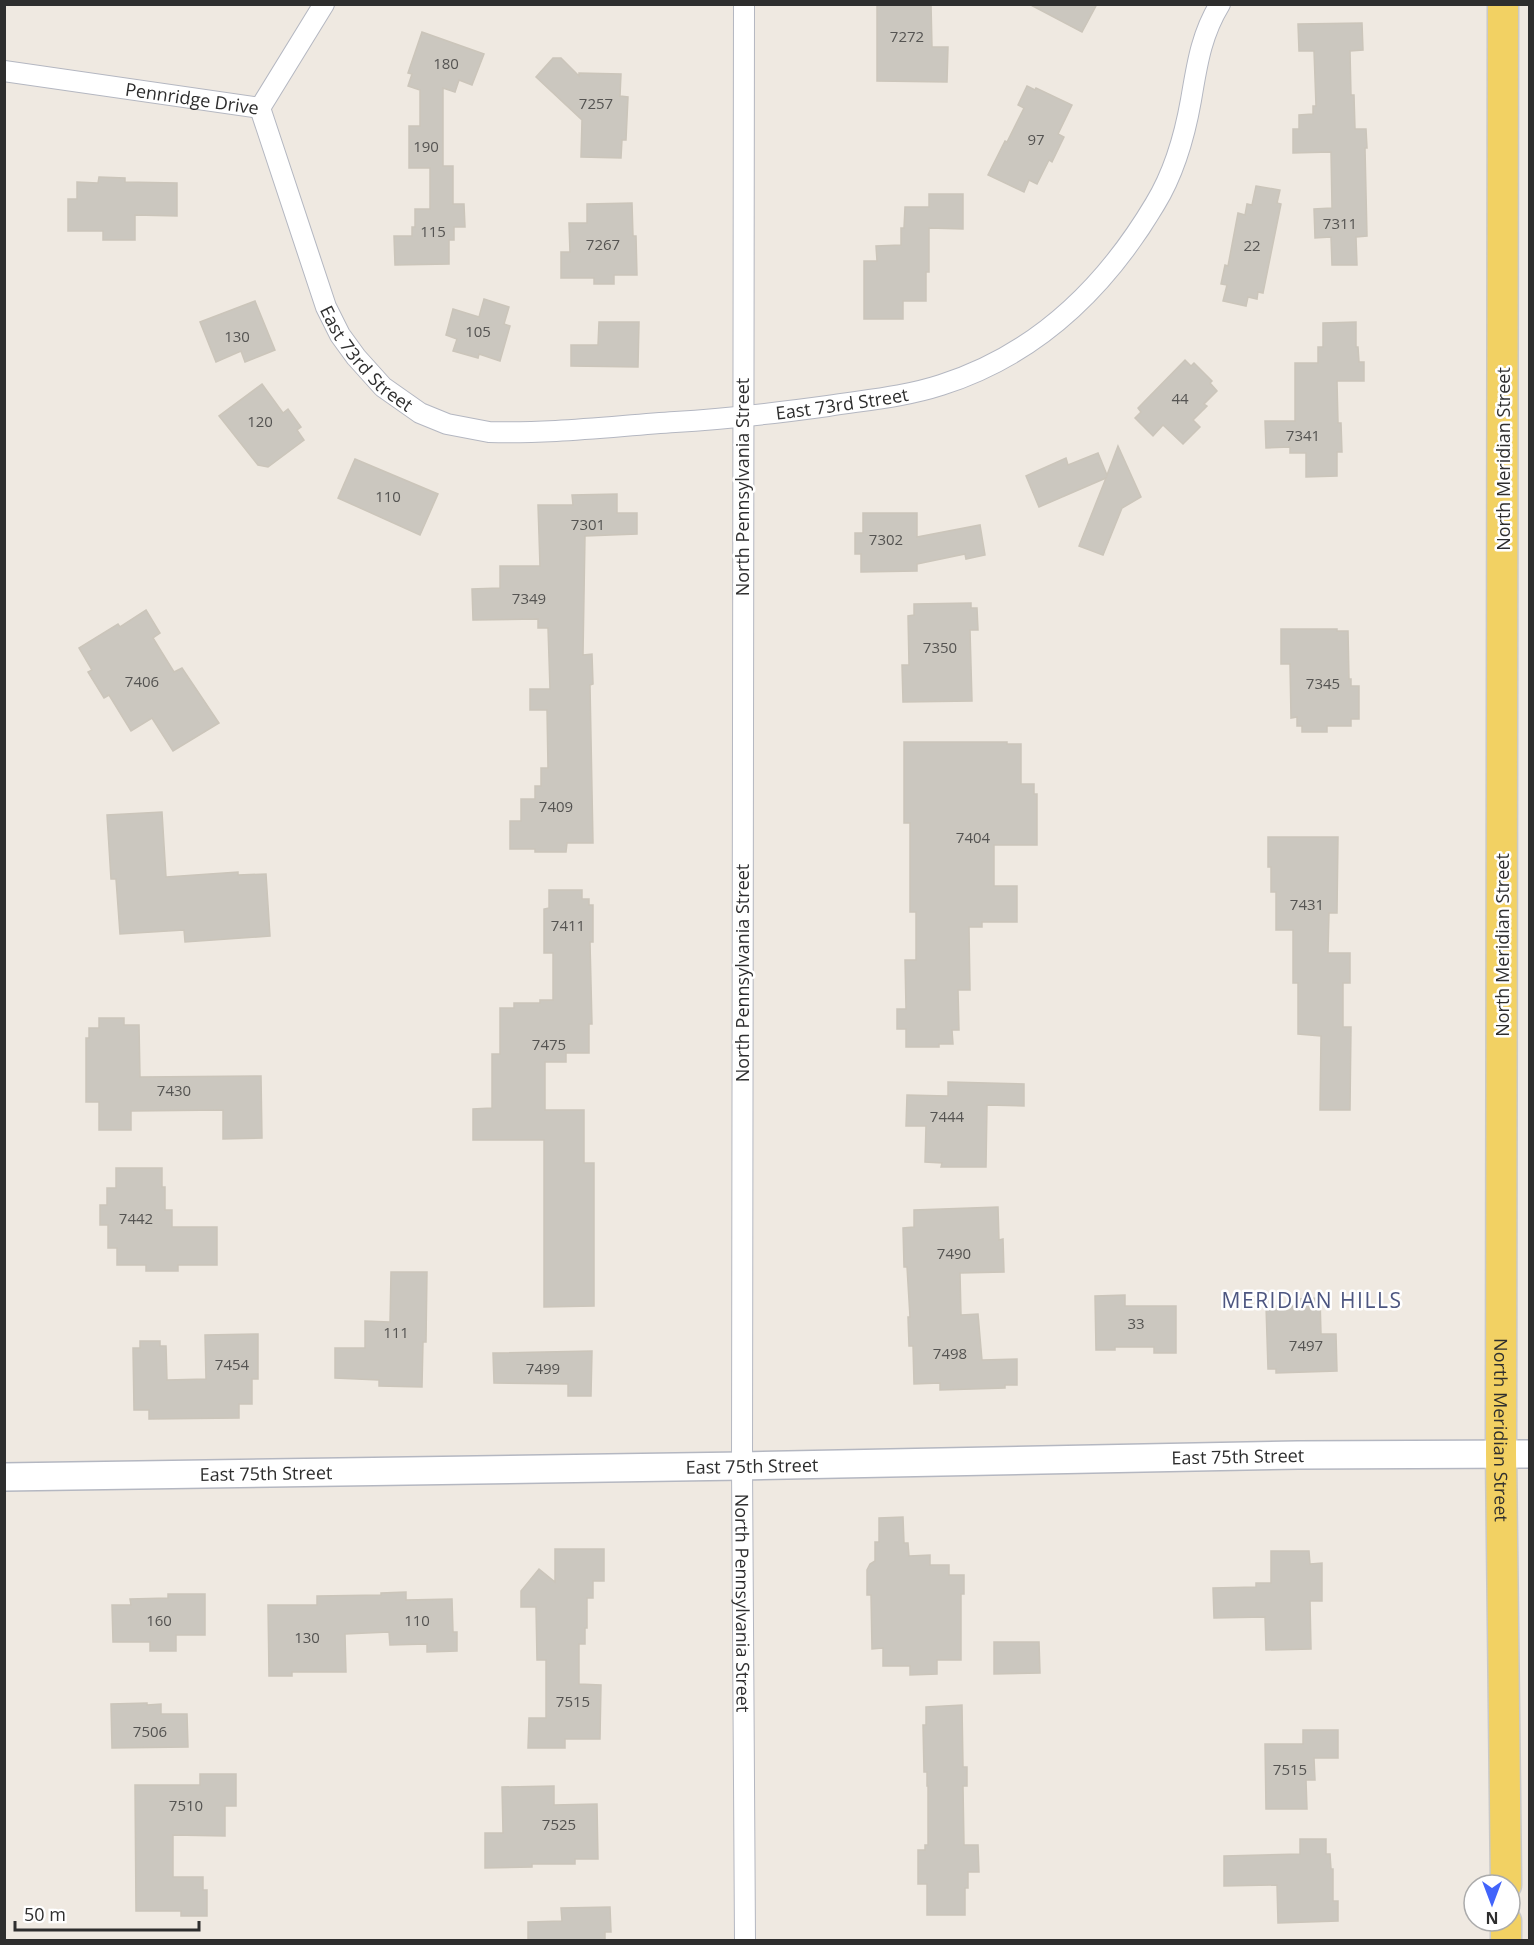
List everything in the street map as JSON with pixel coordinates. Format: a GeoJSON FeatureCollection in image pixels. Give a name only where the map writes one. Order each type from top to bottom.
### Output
{"type":"FeatureCollection","features":[{"type":"Feature","properties":{"kind":"main road","name":"North Meridian Street"},"geometry":{"type":"LineString","coordinates":[[1503,4],[1515,1454],[1506,1873]]}},
{"type":"Feature","properties":{"kind":"street","name":"Pennridge Drive"},"geometry":{"type":"LineString","coordinates":[[4,71],[260,108],[324,4]]}},
{"type":"Feature","properties":{"kind":"street","name":"North Pennsylvania Street"},"geometry":{"type":"LineString","coordinates":[[744,4],[742,1466],[745,1941]]}},
{"type":"Feature","properties":{"kind":"street","name":"East 73rd Street"},"geometry":{"type":"LineString","coordinates":[[260,108],[333,321],[356,357],[373,377],[407,405],[447,424],[496,432],[742,418],[889,397],[942,385],[1001,359],[1041,334],[1070,312],[1095,288],[1125,251],[1156,203],[1182,141],[1203,39],[1220,4]]}},
{"type":"Feature","properties":{"kind":"street","name":"East 75th Street"},"geometry":{"type":"LineString","coordinates":[[4,1477],[1298,1455],[1515,1454]]}},
{"type":"Feature","properties":{"kind":"building"},"geometry":{"type":"Polygon","coordinates":[[[877,4],[931,4],[932,47],[948,47],[947,82],[877,81],[877,4]]]}},
{"type":"Feature","properties":{"kind":"building"},"geometry":{"type":"Polygon","coordinates":[[[1029,4],[1097,4],[1082,32],[1029,4]]]}},
{"type":"Feature","properties":{"kind":"building"},"geometry":{"type":"Polygon","coordinates":[[[1362,23],[1363,50],[1350,51],[1351,95],[1354,95],[1355,129],[1366,129],[1367,236],[1356,237],[1357,265],[1332,265],[1331,237],[1315,238],[1314,209],[1332,208],[1331,152],[1293,153],[1293,129],[1299,129],[1299,115],[1313,114],[1313,106],[1316,106],[1314,51],[1299,51],[1298,24],[1362,23]]]}},
{"type":"Feature","properties":{"kind":"building"},"geometry":{"type":"Polygon","coordinates":[[[422,32],[484,54],[472,85],[459,80],[455,92],[443,88],[443,166],[453,166],[453,204],[464,204],[465,227],[454,227],[454,240],[449,240],[449,264],[395,265],[394,236],[412,236],[412,227],[415,227],[415,209],[430,209],[430,168],[409,168],[409,126],[420,126],[420,90],[408,86],[412,74],[408,73],[422,32]]]}},
{"type":"Feature","properties":{"kind":"building"},"geometry":{"type":"Polygon","coordinates":[[[553,58],[561,58],[579,76],[579,73],[621,74],[620,96],[628,97],[626,140],[622,140],[621,158],[581,157],[582,120],[536,77],[553,58]]]}},
{"type":"Feature","properties":{"kind":"building"},"geometry":{"type":"Polygon","coordinates":[[[1027,86],[1072,105],[1058,134],[1064,137],[1052,162],[1049,160],[1037,184],[1029,180],[1024,192],[988,175],[1024,108],[1018,105],[1027,86]]]}},
{"type":"Feature","properties":{"kind":"building"},"geometry":{"type":"Polygon","coordinates":[[[99,177],[125,178],[125,182],[177,183],[177,216],[135,215],[135,240],[103,240],[103,231],[68,231],[68,199],[77,199],[77,182],[98,183],[99,177]]]}},
{"type":"Feature","properties":{"kind":"building"},"geometry":{"type":"Polygon","coordinates":[[[1256,186],[1280,190],[1277,203],[1281,204],[1263,293],[1258,292],[1257,299],[1248,297],[1246,306],[1223,301],[1227,285],[1221,284],[1225,265],[1228,266],[1238,213],[1245,215],[1247,204],[1252,205],[1256,186]]]}},
{"type":"Feature","properties":{"kind":"building"},"geometry":{"type":"Polygon","coordinates":[[[929,194],[963,194],[963,229],[929,228],[929,272],[926,272],[926,301],[903,301],[903,319],[864,319],[864,261],[877,261],[876,246],[901,245],[905,207],[929,207],[929,194]]]}},
{"type":"Feature","properties":{"kind":"building"},"geometry":{"type":"Polygon","coordinates":[[[632,203],[637,275],[614,275],[614,284],[594,284],[594,278],[561,278],[561,252],[570,252],[569,223],[587,223],[587,204],[632,203]]]}},
{"type":"Feature","properties":{"kind":"building"},"geometry":{"type":"Polygon","coordinates":[[[484,299],[509,307],[504,324],[510,326],[500,361],[479,354],[478,358],[453,351],[457,339],[446,335],[453,309],[479,317],[484,299]]]}},
{"type":"Feature","properties":{"kind":"building"},"geometry":{"type":"Polygon","coordinates":[[[255,301],[275,350],[245,362],[241,351],[216,362],[200,322],[255,301]]]}},
{"type":"Feature","properties":{"kind":"building"},"geometry":{"type":"Polygon","coordinates":[[[599,322],[639,322],[638,367],[571,366],[571,345],[598,345],[599,322]]]}},
{"type":"Feature","properties":{"kind":"building"},"geometry":{"type":"Polygon","coordinates":[[[1356,322],[1356,347],[1358,347],[1359,362],[1364,362],[1364,381],[1337,381],[1338,423],[1341,423],[1342,452],[1337,452],[1337,476],[1306,477],[1306,453],[1290,453],[1290,447],[1266,448],[1265,421],[1295,421],[1295,363],[1318,363],[1318,347],[1323,347],[1323,323],[1356,322]]]}},
{"type":"Feature","properties":{"kind":"building"},"geometry":{"type":"Polygon","coordinates":[[[1185,360],[1191,366],[1194,363],[1212,381],[1210,383],[1217,391],[1204,404],[1207,406],[1193,420],[1200,427],[1183,444],[1163,425],[1153,436],[1135,418],[1141,412],[1138,408],[1185,360]]]}},
{"type":"Feature","properties":{"kind":"building"},"geometry":{"type":"Polygon","coordinates":[[[262,384],[283,413],[288,409],[301,427],[297,430],[304,440],[268,467],[258,465],[219,416],[262,384]]]}},
{"type":"Feature","properties":{"kind":"building"},"geometry":{"type":"Polygon","coordinates":[[[1118,446],[1141,497],[1122,508],[1103,555],[1079,546],[1106,478],[1039,507],[1026,476],[1066,458],[1068,465],[1098,453],[1107,475],[1118,446]]]}},
{"type":"Feature","properties":{"kind":"building"},"geometry":{"type":"Polygon","coordinates":[[[355,459],[438,494],[420,535],[338,498],[355,459]]]}},
{"type":"Feature","properties":{"kind":"building"},"geometry":{"type":"Polygon","coordinates":[[[617,494],[617,513],[637,513],[637,534],[585,536],[583,655],[592,654],[593,684],[590,685],[593,843],[567,843],[566,852],[510,849],[510,821],[521,821],[521,799],[535,799],[535,786],[541,786],[541,768],[548,768],[547,710],[530,710],[530,689],[550,689],[548,628],[538,628],[538,619],[473,620],[472,589],[500,588],[500,566],[540,566],[538,505],[573,505],[572,495],[617,494]]]}},
{"type":"Feature","properties":{"kind":"building"},"geometry":{"type":"Polygon","coordinates":[[[863,513],[917,513],[917,537],[980,525],[985,555],[966,559],[965,554],[917,564],[917,571],[861,572],[861,554],[855,554],[855,533],[863,533],[863,513]]]}},
{"type":"Feature","properties":{"kind":"building"},"geometry":{"type":"Polygon","coordinates":[[[971,603],[971,608],[977,608],[978,630],[970,630],[972,701],[903,702],[902,665],[909,665],[908,616],[914,615],[914,604],[971,603]]]}},
{"type":"Feature","properties":{"kind":"building"},"geometry":{"type":"Polygon","coordinates":[[[146,610],[160,633],[153,638],[174,672],[182,668],[219,723],[173,751],[152,718],[131,731],[109,695],[104,698],[88,672],[92,670],[79,648],[118,624],[120,627],[146,610]]]}},
{"type":"Feature","properties":{"kind":"building"},"geometry":{"type":"Polygon","coordinates":[[[1281,629],[1348,631],[1349,679],[1351,679],[1351,686],[1359,686],[1359,719],[1351,719],[1351,726],[1327,726],[1327,732],[1302,732],[1302,726],[1297,726],[1297,717],[1291,718],[1290,664],[1281,664],[1281,629]]]}},
{"type":"Feature","properties":{"kind":"building"},"geometry":{"type":"Polygon","coordinates":[[[904,742],[1021,744],[1021,784],[1034,784],[1034,794],[1037,794],[1037,845],[994,845],[994,886],[1017,886],[1017,922],[982,922],[982,927],[969,927],[970,990],[958,990],[959,1030],[952,1030],[953,1044],[939,1044],[939,1047],[906,1047],[906,1029],[897,1029],[897,1009],[906,1009],[905,960],[916,960],[916,912],[910,912],[910,823],[904,823],[904,742]]]}},
{"type":"Feature","properties":{"kind":"building"},"geometry":{"type":"Polygon","coordinates":[[[162,812],[166,877],[238,872],[238,875],[266,874],[270,936],[185,942],[184,930],[120,934],[116,879],[111,879],[107,815],[162,812]]]}},
{"type":"Feature","properties":{"kind":"building"},"geometry":{"type":"Polygon","coordinates":[[[1268,837],[1338,837],[1337,913],[1329,913],[1328,953],[1350,953],[1350,983],[1343,983],[1343,1027],[1351,1027],[1350,1110],[1320,1110],[1321,1036],[1298,1034],[1298,983],[1293,983],[1293,930],[1276,930],[1276,892],[1271,892],[1268,837]]]}},
{"type":"Feature","properties":{"kind":"building"},"geometry":{"type":"Polygon","coordinates":[[[549,890],[582,890],[582,899],[589,899],[589,905],[593,905],[593,942],[590,942],[592,1024],[589,1024],[589,1053],[566,1053],[566,1062],[545,1062],[545,1110],[584,1110],[584,1163],[594,1163],[594,1306],[544,1307],[544,1140],[473,1140],[473,1109],[492,1108],[492,1054],[500,1054],[500,1008],[514,1008],[514,1003],[540,1003],[540,1000],[553,1000],[553,953],[544,953],[544,909],[549,908],[549,890]]]}},
{"type":"Feature","properties":{"kind":"building"},"geometry":{"type":"Polygon","coordinates":[[[99,1018],[124,1018],[124,1025],[139,1025],[140,1077],[261,1076],[262,1138],[223,1139],[223,1110],[131,1111],[131,1130],[99,1130],[99,1102],[86,1102],[86,1038],[89,1038],[89,1028],[99,1028],[99,1018]]]}},
{"type":"Feature","properties":{"kind":"building"},"geometry":{"type":"Polygon","coordinates":[[[948,1082],[1024,1084],[1024,1106],[987,1105],[986,1167],[941,1167],[942,1163],[925,1162],[926,1126],[906,1126],[907,1095],[948,1096],[948,1082]]]}},
{"type":"Feature","properties":{"kind":"building"},"geometry":{"type":"Polygon","coordinates":[[[116,1168],[162,1168],[165,1210],[172,1210],[172,1227],[217,1227],[217,1265],[178,1265],[178,1271],[146,1271],[146,1265],[117,1265],[117,1248],[108,1248],[108,1225],[100,1225],[100,1205],[107,1205],[107,1188],[116,1188],[116,1168]]]}},
{"type":"Feature","properties":{"kind":"building"},"geometry":{"type":"Polygon","coordinates":[[[998,1207],[999,1240],[1003,1239],[1004,1272],[960,1273],[961,1315],[978,1314],[982,1360],[1017,1359],[1017,1385],[1005,1385],[1005,1388],[940,1390],[940,1383],[914,1384],[913,1346],[909,1346],[908,1317],[910,1317],[907,1267],[904,1267],[903,1228],[914,1227],[914,1210],[998,1207]]]}},
{"type":"Feature","properties":{"kind":"building"},"geometry":{"type":"Polygon","coordinates":[[[391,1272],[427,1272],[426,1342],[423,1342],[422,1387],[379,1386],[379,1380],[335,1378],[335,1348],[365,1348],[365,1321],[390,1322],[391,1272]]]}},
{"type":"Feature","properties":{"kind":"building"},"geometry":{"type":"Polygon","coordinates":[[[1125,1295],[1125,1306],[1176,1306],[1176,1353],[1154,1353],[1154,1347],[1115,1347],[1115,1350],[1096,1350],[1095,1296],[1125,1295]]]}},
{"type":"Feature","properties":{"kind":"building"},"geometry":{"type":"Polygon","coordinates":[[[1320,1298],[1321,1334],[1336,1334],[1337,1371],[1276,1373],[1276,1369],[1268,1369],[1266,1306],[1295,1306],[1295,1299],[1320,1298]]]}},
{"type":"Feature","properties":{"kind":"building"},"geometry":{"type":"Polygon","coordinates":[[[258,1334],[258,1379],[252,1379],[252,1404],[239,1404],[239,1418],[149,1419],[149,1410],[134,1410],[133,1348],[140,1348],[140,1341],[160,1341],[160,1346],[166,1346],[167,1380],[206,1379],[205,1335],[258,1334]]]}},
{"type":"Feature","properties":{"kind":"building"},"geometry":{"type":"Polygon","coordinates":[[[592,1351],[591,1396],[568,1396],[568,1384],[494,1383],[493,1353],[592,1351]]]}},
{"type":"Feature","properties":{"kind":"building"},"geometry":{"type":"Polygon","coordinates":[[[903,1517],[904,1543],[908,1543],[909,1556],[930,1555],[930,1565],[949,1565],[949,1575],[964,1575],[964,1594],[961,1594],[961,1660],[937,1660],[937,1674],[910,1675],[910,1666],[883,1666],[883,1648],[872,1649],[871,1595],[867,1595],[867,1570],[875,1561],[875,1542],[879,1542],[879,1518],[903,1517]]]}},
{"type":"Feature","properties":{"kind":"building"},"geometry":{"type":"Polygon","coordinates":[[[555,1549],[604,1549],[604,1581],[593,1581],[593,1598],[587,1598],[585,1644],[579,1644],[579,1684],[601,1685],[600,1739],[565,1739],[565,1748],[528,1748],[529,1718],[546,1718],[546,1660],[537,1660],[536,1607],[521,1607],[521,1591],[539,1569],[555,1582],[555,1549]]]}},
{"type":"Feature","properties":{"kind":"building"},"geometry":{"type":"Polygon","coordinates":[[[1271,1551],[1309,1551],[1310,1564],[1322,1563],[1322,1601],[1310,1601],[1311,1649],[1266,1650],[1265,1617],[1214,1618],[1213,1588],[1256,1587],[1256,1583],[1271,1583],[1271,1551]]]}},
{"type":"Feature","properties":{"kind":"building"},"geometry":{"type":"Polygon","coordinates":[[[406,1592],[406,1600],[452,1599],[453,1632],[457,1632],[457,1651],[427,1652],[427,1644],[390,1645],[389,1632],[345,1634],[346,1672],[292,1672],[292,1676],[269,1676],[268,1605],[317,1605],[317,1596],[381,1595],[381,1593],[406,1592]]]}},
{"type":"Feature","properties":{"kind":"building"},"geometry":{"type":"Polygon","coordinates":[[[168,1594],[205,1594],[205,1635],[176,1635],[176,1651],[150,1651],[150,1642],[113,1642],[112,1605],[131,1605],[130,1599],[168,1598],[168,1594]]]}},
{"type":"Feature","properties":{"kind":"building"},"geometry":{"type":"Polygon","coordinates":[[[994,1642],[1039,1642],[1040,1673],[994,1674],[994,1642]]]}},
{"type":"Feature","properties":{"kind":"building"},"geometry":{"type":"Polygon","coordinates":[[[147,1703],[147,1705],[161,1704],[161,1714],[187,1714],[188,1747],[112,1748],[111,1704],[147,1703]]]}},
{"type":"Feature","properties":{"kind":"building"},"geometry":{"type":"Polygon","coordinates":[[[962,1705],[963,1767],[967,1767],[967,1786],[963,1786],[964,1845],[978,1845],[979,1872],[968,1872],[968,1888],[965,1888],[965,1915],[927,1915],[927,1884],[918,1884],[918,1850],[925,1850],[925,1845],[928,1845],[928,1786],[927,1772],[924,1772],[923,1725],[926,1725],[926,1707],[962,1705]]]}},
{"type":"Feature","properties":{"kind":"building"},"geometry":{"type":"Polygon","coordinates":[[[1303,1730],[1338,1730],[1338,1758],[1314,1758],[1315,1780],[1306,1780],[1307,1809],[1266,1809],[1265,1744],[1303,1744],[1303,1730]]]}},
{"type":"Feature","properties":{"kind":"building"},"geometry":{"type":"Polygon","coordinates":[[[200,1774],[236,1774],[236,1806],[225,1806],[225,1836],[173,1835],[173,1877],[203,1877],[203,1890],[207,1890],[207,1916],[181,1916],[181,1911],[136,1911],[135,1785],[200,1785],[200,1774]]]}},
{"type":"Feature","properties":{"kind":"building"},"geometry":{"type":"Polygon","coordinates":[[[554,1786],[554,1805],[597,1804],[598,1859],[575,1859],[575,1864],[532,1864],[532,1867],[485,1868],[485,1833],[503,1833],[502,1787],[554,1786]]]}},
{"type":"Feature","properties":{"kind":"building"},"geometry":{"type":"Polygon","coordinates":[[[1300,1839],[1326,1839],[1326,1854],[1330,1854],[1331,1869],[1333,1869],[1333,1901],[1338,1901],[1338,1921],[1278,1923],[1277,1885],[1224,1886],[1224,1856],[1300,1854],[1300,1839]]]}},
{"type":"Feature","properties":{"kind":"building"},"geometry":{"type":"Polygon","coordinates":[[[610,1907],[611,1932],[605,1932],[605,1941],[528,1941],[528,1922],[562,1921],[561,1908],[610,1907]]]}},
{"type":"Feature","properties":{"kind":"district","name":"MERIDIAN HILLS"},"geometry":{"type":"Point","coordinates":[1312,1300]}}]}
